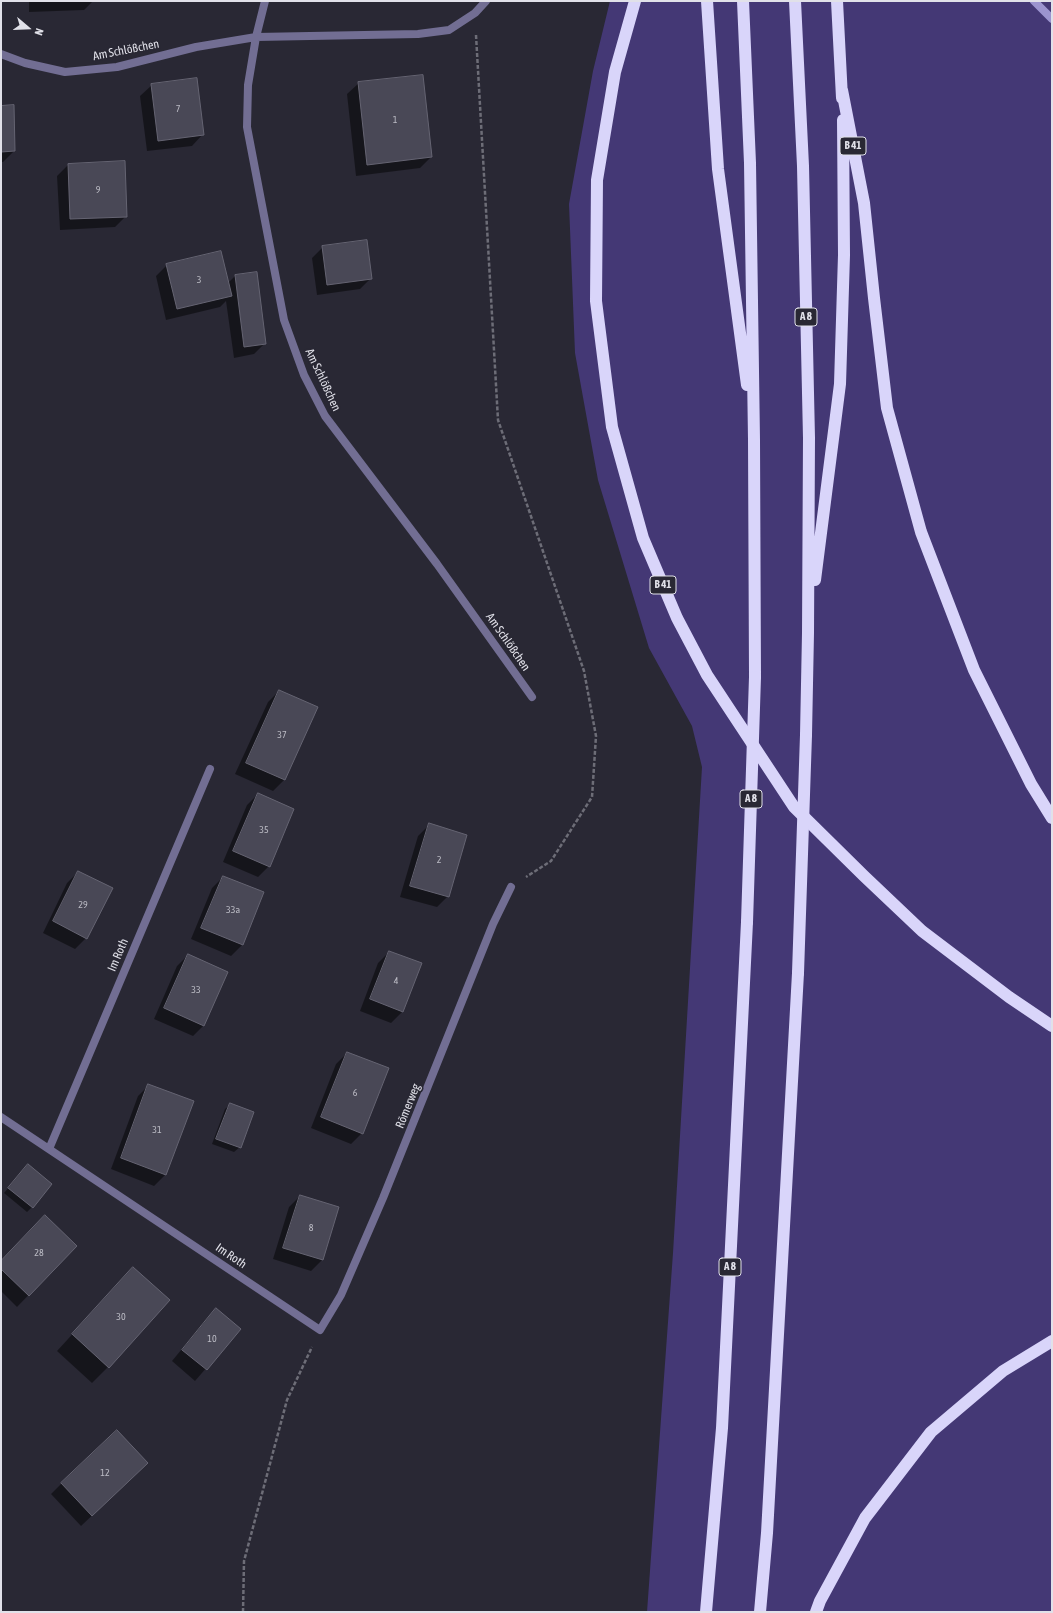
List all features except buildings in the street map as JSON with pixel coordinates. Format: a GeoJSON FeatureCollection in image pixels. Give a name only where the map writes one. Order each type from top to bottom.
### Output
{"type":"FeatureCollection","features":[{"type":"Feature","properties":{"kind":"highway","name":"B 41"},"geometry":{"type":"LineString","coordinates":[[635,1],[615,72],[597,180],[596,300],[612,427],[643,538],[677,618],[707,675],[794,807],[922,931],[1009,997],[1052,1026]]}},
{"type":"Feature","properties":{"kind":"highway"},"geometry":{"type":"LineString","coordinates":[[707,1],[718,169],[754,440]]}},
{"type":"Feature","properties":{"kind":"highway","name":"A 8"},"geometry":{"type":"LineString","coordinates":[[706,1612],[722,1428],[747,922],[755,677],[754,440],[750,163],[743,1]]}},
{"type":"Feature","properties":{"kind":"highway","name":"A 8"},"geometry":{"type":"LineString","coordinates":[[760,1612],[767,1533],[798,973],[806,735],[809,431],[803,166],[795,1]]}},
{"type":"Feature","properties":{"kind":"highway"},"geometry":{"type":"LineString","coordinates":[[808,633],[840,384],[844,255],[842,90],[837,1]]}},
{"type":"Feature","properties":{"kind":"highway","name":"B 41"},"geometry":{"type":"LineString","coordinates":[[842,90],[864,203],[887,408],[921,532],[974,670],[1031,784],[1052,818]]}},
{"type":"Feature","properties":{"kind":"highway"},"geometry":{"type":"LineString","coordinates":[[816,1612],[820,1601],[865,1518],[931,1432],[1003,1371],[1052,1341]]}},
{"type":"Feature","properties":{"kind":"street","name":"Am Schlößchen"},"geometry":{"type":"LineString","coordinates":[[265,1],[256,37],[248,85],[247,127],[284,320],[304,375],[324,416],[437,564],[532,697]]}},
{"type":"Feature","properties":{"kind":"street","name":"Am Schlößchen"},"geometry":{"type":"LineString","coordinates":[[1,54],[25,63],[65,72],[117,67],[196,47],[256,37],[418,34],[449,30],[475,13],[486,1]]}},
{"type":"Feature","properties":{"kind":"street"},"geometry":{"type":"LineString","coordinates":[[1034,1],[1052,18]]}},
{"type":"Feature","properties":{"kind":"street","name":"Im Roth"},"geometry":{"type":"LineString","coordinates":[[49,1149],[210,769]]}},
{"type":"Feature","properties":{"kind":"street","name":"Römerweg"},"geometry":{"type":"LineString","coordinates":[[320,1330],[341,1295],[384,1198],[493,924],[511,887]]}},
{"type":"Feature","properties":{"kind":"street","name":"Im Roth"},"geometry":{"type":"LineString","coordinates":[[1,1117],[320,1330]]}},
{"type":"Feature","properties":{"kind":"path"},"geometry":{"type":"LineString","coordinates":[[475,13],[498,420],[584,671],[596,736],[592,797],[551,861],[511,887]]}},
{"type":"Feature","properties":{"kind":"path"},"geometry":{"type":"LineString","coordinates":[[243,1612],[244,1561],[287,1400],[320,1330]]}},
{"type":"Feature","properties":{"kind":"shaded area"},"geometry":{"type":"Polygon","coordinates":[[[610,1],[1052,1],[1052,1612],[647,1612],[673,1253],[702,767],[692,726],[649,648],[598,480],[575,353],[569,204],[593,71],[610,1]]]}}]}
